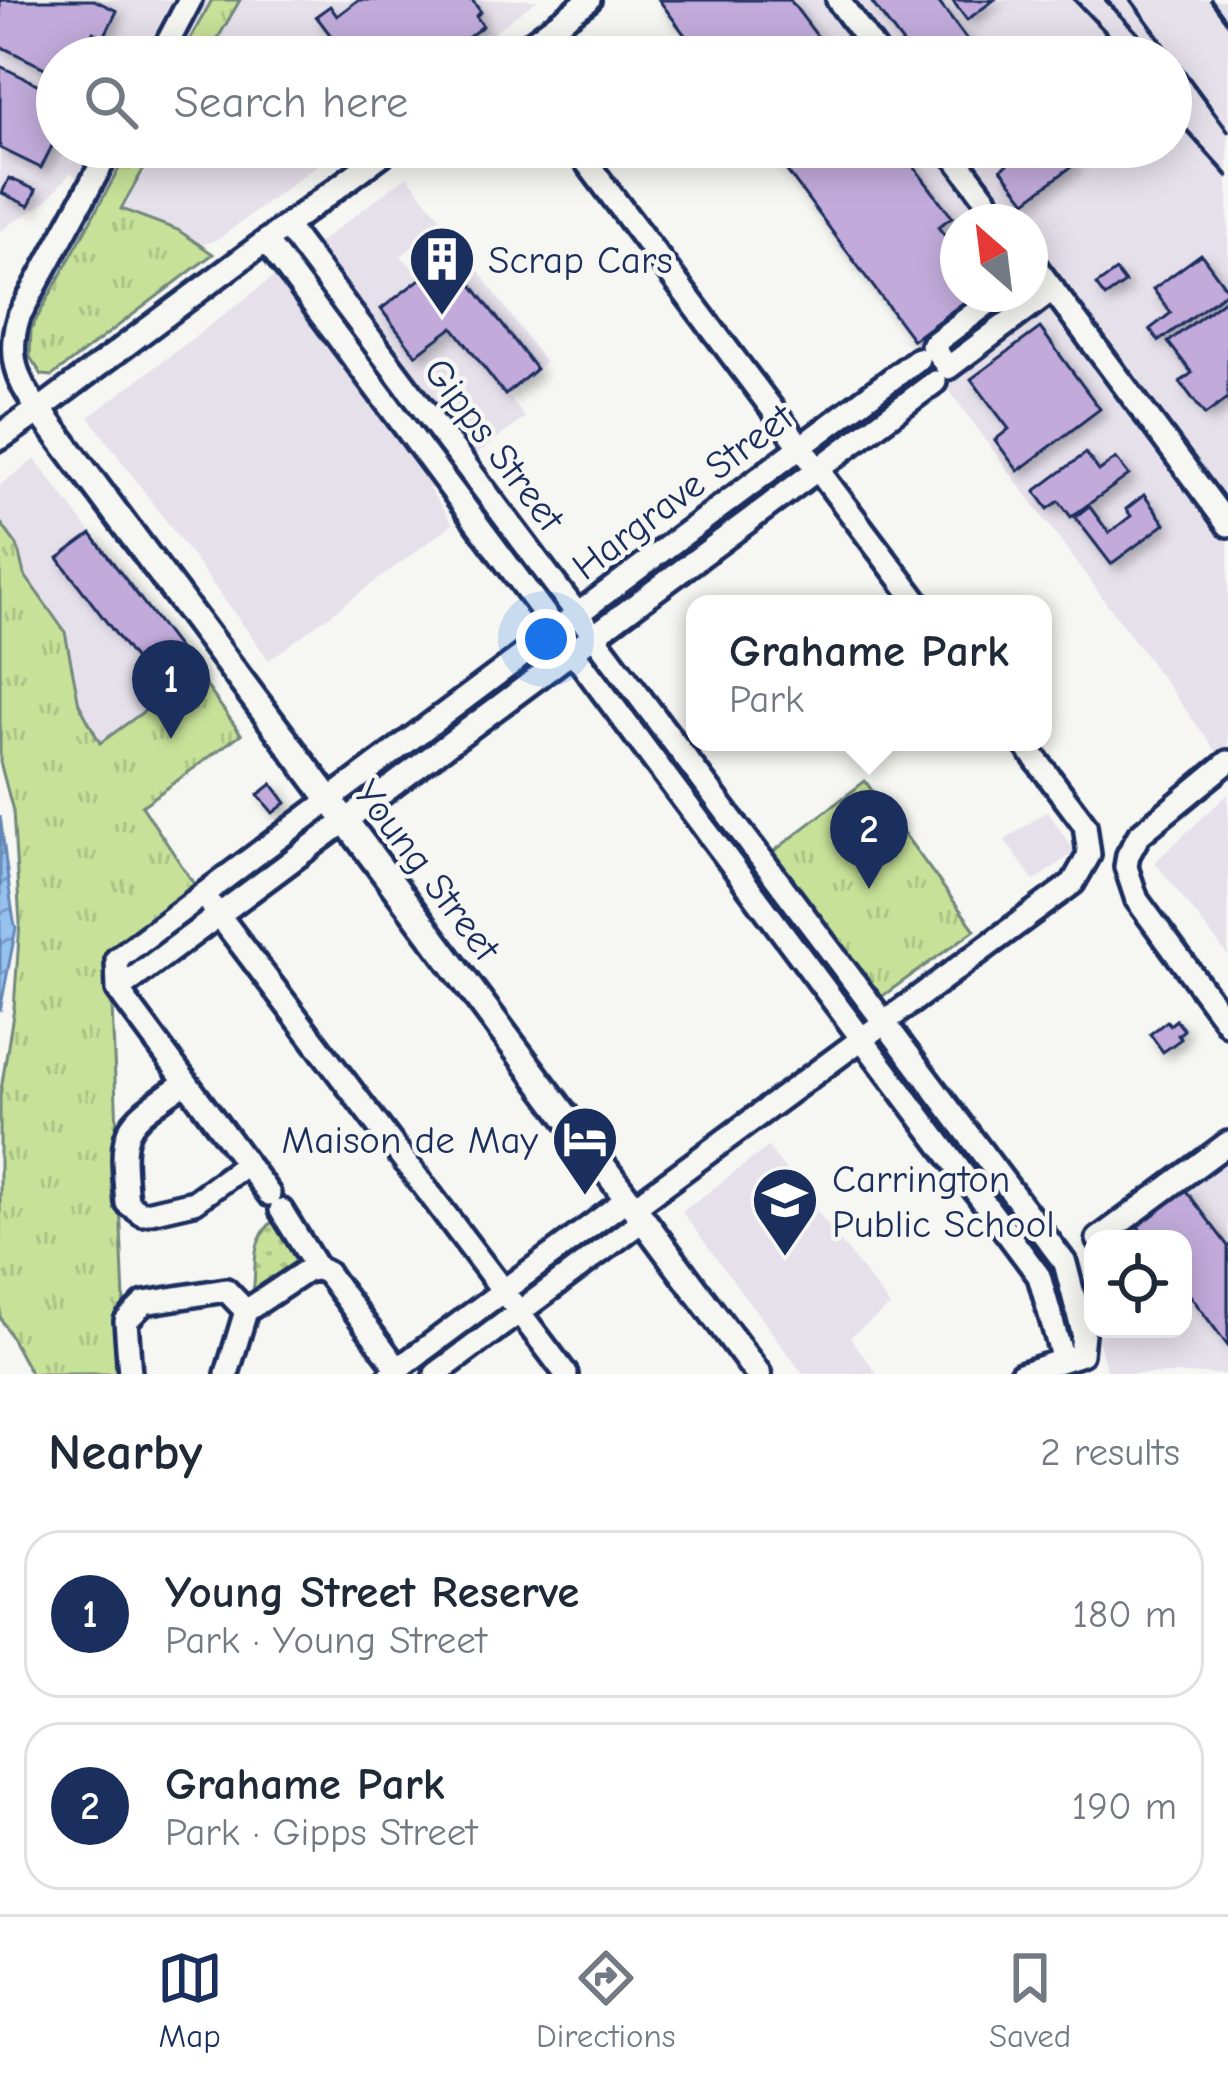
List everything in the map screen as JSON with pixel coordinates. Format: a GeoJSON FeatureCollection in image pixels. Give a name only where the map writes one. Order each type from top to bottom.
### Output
{"type":"FeatureCollection","features":[{"type":"Feature","properties":{"kind":"main road"},"geometry":{"type":"LineString","coordinates":[[0,437],[39,410]]}},
{"type":"Feature","properties":{"kind":"main road","name":"Young Street"},"geometry":{"type":"LineString","coordinates":[[39,410],[758,1374]]}},
{"type":"Feature","properties":{"kind":"street"},"geometry":{"type":"LineString","coordinates":[[171,36],[190,0]]}},
{"type":"Feature","properties":{"kind":"street"},"geometry":{"type":"LineString","coordinates":[[544,36],[589,0]]}},
{"type":"Feature","properties":{"kind":"street"},"geometry":{"type":"LineString","coordinates":[[838,0],[865,36]]}},
{"type":"Feature","properties":{"kind":"street"},"geometry":{"type":"LineString","coordinates":[[100,168],[19,316],[13,336],[11,353],[17,375],[39,410],[364,168]]}},
{"type":"Feature","properties":{"kind":"street"},"geometry":{"type":"LineString","coordinates":[[592,168],[913,595]]}},
{"type":"Feature","properties":{"kind":"street"},"geometry":{"type":"LineString","coordinates":[[963,168],[990,204]]}},
{"type":"Feature","properties":{"kind":"street","name":"Gipps Street"},"geometry":{"type":"LineString","coordinates":[[286,226],[1065,1263],[1084,1333],[1072,1357]]}},
{"type":"Feature","properties":{"kind":"street","name":"Gipps Street"},"geometry":{"type":"LineString","coordinates":[[266,241],[1040,1276],[1072,1357]]}},
{"type":"Feature","properties":{"kind":"street"},"geometry":{"type":"LineString","coordinates":[[1048,284],[1228,526]]}},
{"type":"Feature","properties":{"kind":"street"},"geometry":{"type":"LineString","coordinates":[[1048,293],[1053,289]]}},
{"type":"Feature","properties":{"kind":"street"},"geometry":{"type":"LineString","coordinates":[[976,312],[932,345],[948,368],[1022,312]]}},
{"type":"Feature","properties":{"kind":"street","name":"Hargrave Street"},"geometry":{"type":"LineString","coordinates":[[118,990],[275,873],[338,810],[556,631],[918,359]]}},
{"type":"Feature","properties":{"kind":"street","name":"Hargrave Street"},"geometry":{"type":"LineString","coordinates":[[118,990],[117,959],[259,853],[338,810],[572,652],[935,382]]}},
{"type":"Feature","properties":{"kind":"street"},"geometry":{"type":"LineString","coordinates":[[118,990],[395,1371],[502,1291],[635,1208],[1073,883],[1085,868],[1090,842],[1085,825],[1030,751]]}},
{"type":"Feature","properties":{"kind":"street"},"geometry":{"type":"LineString","coordinates":[[1228,762],[1139,835],[1128,855],[1130,886],[1137,900],[1228,1024]]}},
{"type":"Feature","properties":{"kind":"street"},"geometry":{"type":"LineString","coordinates":[[667,780],[690,763]]}},
{"type":"Feature","properties":{"kind":"street"},"geometry":{"type":"LineString","coordinates":[[259,853],[275,873]]}},
{"type":"Feature","properties":{"kind":"street"},"geometry":{"type":"LineString","coordinates":[[756,898],[778,882]]}},
{"type":"Feature","properties":{"kind":"street"},"geometry":{"type":"LineString","coordinates":[[203,895],[566,1374]]}},
{"type":"Feature","properties":{"kind":"street"},"geometry":{"type":"LineString","coordinates":[[184,1083],[131,1120],[122,1148],[127,1203],[142,1214],[194,1202],[245,1165]]}},
{"type":"Feature","properties":{"kind":"street"},"geometry":{"type":"LineString","coordinates":[[1110,1230],[1228,1143]]}},
{"type":"Feature","properties":{"kind":"street"},"geometry":{"type":"LineString","coordinates":[[954,1163],[976,1146]]}},
{"type":"Feature","properties":{"kind":"street"},"geometry":{"type":"LineString","coordinates":[[436,1374],[519,1313],[635,1208]]}},
{"type":"Feature","properties":{"kind":"street"},"geometry":{"type":"LineString","coordinates":[[1040,1276],[1084,1249]]}},
{"type":"Feature","properties":{"kind":"street"},"geometry":{"type":"LineString","coordinates":[[223,1373],[246,1311],[306,1270],[317,1268]]}},
{"type":"Feature","properties":{"kind":"street"},"geometry":{"type":"LineString","coordinates":[[130,1374],[126,1321],[144,1303],[226,1290],[246,1311]]}},
{"type":"Feature","properties":{"kind":"street"},"geometry":{"type":"LineString","coordinates":[[1021,1374],[1072,1357]]}},
{"type":"Feature","properties":{"kind":"shaded area"},"geometry":{"type":"Polygon","coordinates":[[[0,0],[537,0],[489,36],[36,36],[36,168],[313,168],[220,238],[186,251],[109,212],[71,172],[47,200],[0,231],[0,0]]]}},
{"type":"Feature","properties":{"kind":"shaded area"},"geometry":{"type":"Polygon","coordinates":[[[659,0],[1228,0],[1228,767],[785,168],[1192,168],[1192,36],[686,36],[659,0]]]}},
{"type":"Feature","properties":{"kind":"shaded area"},"geometry":{"type":"Polygon","coordinates":[[[407,176],[444,222],[401,256],[421,277],[460,245],[545,363],[506,392],[525,418],[429,489],[453,524],[269,660],[89,417],[407,176]]]}},
{"type":"Feature","properties":{"kind":"shaded area"},"geometry":{"type":"Polygon","coordinates":[[[35,459],[197,673],[101,744],[79,704],[65,632],[24,574],[17,545],[0,522],[0,485],[35,459]]]}},
{"type":"Feature","properties":{"kind":"shaded area"},"geometry":{"type":"Polygon","coordinates":[[[1228,794],[1228,956],[1155,862],[1228,794]]]}},
{"type":"Feature","properties":{"kind":"shaded area"},"geometry":{"type":"Polygon","coordinates":[[[1047,811],[1075,852],[1034,881],[1005,840],[1047,811]]]}},
{"type":"Feature","properties":{"kind":"shaded area","name":"Carrington Public School"},"geometry":{"type":"Polygon","coordinates":[[[768,1147],[890,1306],[850,1337],[877,1374],[803,1374],[682,1212],[768,1147]]]}},
{"type":"Feature","properties":{"kind":"shaded area"},"geometry":{"type":"Polygon","coordinates":[[[1228,1160],[1228,1374],[1107,1374],[1098,1338],[1192,1338],[1192,1230],[1128,1230],[1228,1160]]]}},
{"type":"Feature","properties":{"kind":"green space"},"geometry":{"type":"Polygon","coordinates":[[[212,0],[240,0],[219,36],[192,36],[212,0]]]}},
{"type":"Feature","properties":{"kind":"green space"},"geometry":{"type":"Polygon","coordinates":[[[119,168],[144,168],[121,209],[178,230],[213,254],[52,376],[42,375],[30,357],[31,329],[119,168]]]}},
{"type":"Feature","properties":{"kind":"green space"},"geometry":{"type":"Polygon","coordinates":[[[0,522],[17,545],[24,574],[65,632],[79,704],[100,743],[197,673],[241,734],[142,806],[198,890],[110,957],[127,1374],[31,1374],[0,1317],[0,1096],[14,1008],[20,923],[13,811],[0,762],[0,522]]]}},
{"type":"Feature","properties":{"kind":"green space"},"geometry":{"type":"Polygon","coordinates":[[[865,781],[975,930],[881,997],[871,993],[769,855],[865,781]]]}},
{"type":"Feature","properties":{"kind":"green space"},"geometry":{"type":"Polygon","coordinates":[[[278,1216],[308,1261],[261,1296],[253,1293],[256,1251],[262,1234],[278,1216]]]}},
{"type":"Feature","properties":{"kind":"water"},"geometry":{"type":"Polygon","coordinates":[[[0,816],[16,928],[0,1011],[0,816]]]}},
{"type":"Feature","properties":{"kind":"building"},"geometry":{"type":"Polygon","coordinates":[[[0,0],[94,0],[117,11],[104,36],[93,32],[91,36],[36,36],[36,64],[0,46],[0,0]]]}},
{"type":"Feature","properties":{"kind":"building"},"geometry":{"type":"Polygon","coordinates":[[[358,0],[472,0],[481,12],[476,16],[483,26],[470,36],[331,36],[316,16],[330,6],[337,16],[358,0]]]}},
{"type":"Feature","properties":{"kind":"building"},"geometry":{"type":"Polygon","coordinates":[[[659,0],[790,0],[817,36],[686,36],[659,0]]]}},
{"type":"Feature","properties":{"kind":"building"},"geometry":{"type":"Polygon","coordinates":[[[870,0],[937,0],[964,36],[897,36],[870,0]]]}},
{"type":"Feature","properties":{"kind":"building"},"geometry":{"type":"Polygon","coordinates":[[[952,0],[994,0],[967,20],[952,0]]]}},
{"type":"Feature","properties":{"kind":"building"},"geometry":{"type":"Polygon","coordinates":[[[0,66],[36,84],[36,166],[0,148],[0,66]]]}},
{"type":"Feature","properties":{"kind":"building"},"geometry":{"type":"Polygon","coordinates":[[[785,168],[915,168],[942,204],[938,227],[940,312],[951,312],[913,340],[785,168]]]}},
{"type":"Feature","properties":{"kind":"building"},"geometry":{"type":"Polygon","coordinates":[[[1002,168],[1070,168],[1026,201],[1002,168]]]}},
{"type":"Feature","properties":{"kind":"building"},"geometry":{"type":"Polygon","coordinates":[[[9,178],[36,190],[29,206],[2,193],[9,178]]]}},
{"type":"Feature","properties":{"kind":"building"},"geometry":{"type":"Polygon","coordinates":[[[1201,254],[1228,291],[1159,341],[1150,329],[1171,313],[1153,289],[1201,254]]]}},
{"type":"Feature","properties":{"kind":"building","name":"Scrap Cars"},"geometry":{"type":"Polygon","coordinates":[[[450,256],[536,369],[505,395],[453,327],[416,355],[381,309],[450,256]]]}},
{"type":"Feature","properties":{"kind":"building"},"geometry":{"type":"Polygon","coordinates":[[[1116,271],[1125,283],[1105,297],[1096,285],[1116,271]]]}},
{"type":"Feature","properties":{"kind":"building"},"geometry":{"type":"Polygon","coordinates":[[[1228,297],[1228,398],[1205,415],[1180,382],[1192,373],[1168,342],[1228,297]]]}},
{"type":"Feature","properties":{"kind":"building"},"geometry":{"type":"Polygon","coordinates":[[[1040,328],[1100,409],[1018,471],[995,440],[1009,429],[971,379],[1040,328]]]}},
{"type":"Feature","properties":{"kind":"building"},"geometry":{"type":"Polygon","coordinates":[[[1086,453],[1099,471],[1116,458],[1129,475],[1071,517],[1059,501],[1048,509],[1035,491],[1086,453]]]}},
{"type":"Feature","properties":{"kind":"building"},"geometry":{"type":"Polygon","coordinates":[[[1144,495],[1165,524],[1111,564],[1075,517],[1089,506],[1109,533],[1131,516],[1126,509],[1144,495]]]}},
{"type":"Feature","properties":{"kind":"building"},"geometry":{"type":"Polygon","coordinates":[[[91,534],[197,673],[164,698],[58,558],[91,534]]]}},
{"type":"Feature","properties":{"kind":"building"},"geometry":{"type":"Polygon","coordinates":[[[272,784],[286,803],[273,813],[258,795],[272,784]]]}},
{"type":"Feature","properties":{"kind":"building"},"geometry":{"type":"Polygon","coordinates":[[[1176,1020],[1184,1030],[1178,1035],[1181,1039],[1163,1052],[1150,1034],[1176,1020]]]}},
{"type":"Feature","properties":{"kind":"building"},"geometry":{"type":"Polygon","coordinates":[[[1184,1188],[1228,1246],[1228,1346],[1192,1298],[1192,1230],[1140,1230],[1136,1224],[1184,1188]]]}},
{"type":"Feature","properties":{"kind":"railway"},"geometry":{"type":"LineString","coordinates":[[1075,0],[1109,36]]}},
{"type":"Feature","properties":{"kind":"railway"},"geometry":{"type":"LineString","coordinates":[[1106,0],[1139,35]]}},
{"type":"Feature","properties":{"kind":"railway"},"geometry":{"type":"LineString","coordinates":[[1131,0],[1158,36]]}},
{"type":"Feature","properties":{"kind":"railway"},"geometry":{"type":"LineString","coordinates":[[1211,0],[1228,23]]}},
{"type":"Feature","properties":{"kind":"railway"},"geometry":{"type":"LineString","coordinates":[[1192,82],[1228,131]]}},
{"type":"Feature","properties":{"kind":"railway"},"geometry":{"type":"LineString","coordinates":[[1192,136],[1228,176]]}},
{"type":"Feature","properties":{"kind":"place","name":"Scrap Cars"},"geometry":{"type":"Point","coordinates":[442,318]}},
{"type":"Feature","properties":{"kind":"place","name":"Young Street Reserve"},"geometry":{"type":"Point","coordinates":[171,739]}},
{"type":"Feature","properties":{"kind":"place","name":"Grahame Park"},"geometry":{"type":"Point","coordinates":[869,889]}},
{"type":"Feature","properties":{"kind":"place","name":"Maison de May"},"geometry":{"type":"Point","coordinates":[585,1198]}},
{"type":"Feature","properties":{"kind":"place","name":"Carrington Public School"},"geometry":{"type":"Point","coordinates":[785,1259]}}]}
